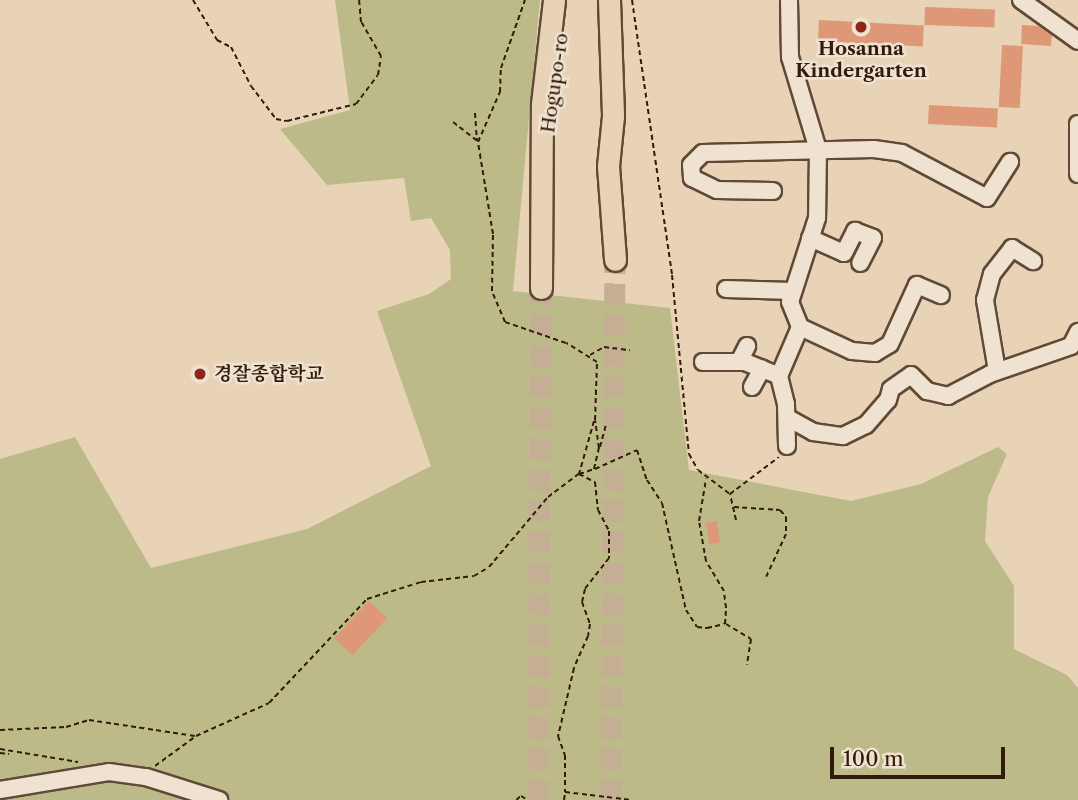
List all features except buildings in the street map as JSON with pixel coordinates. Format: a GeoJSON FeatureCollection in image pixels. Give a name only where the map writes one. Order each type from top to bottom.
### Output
{"type":"FeatureCollection","features":[{"type":"Feature","properties":{"kind":"main road","name":"Hogupo-ro"},"geometry":{"type":"LineString","coordinates":[[541,288],[542,104],[554,0]]}},
{"type":"Feature","properties":{"kind":"main road","name":"Hogupo-ro"},"geometry":{"type":"LineString","coordinates":[[542,167],[567,0]]}},
{"type":"Feature","properties":{"kind":"main road","name":"Hogupo-ro"},"geometry":{"type":"LineString","coordinates":[[597,0],[615,260]]}},
{"type":"Feature","properties":{"kind":"main road","name":"Hogupo-ro"},"geometry":{"type":"LineString","coordinates":[[608,166],[613,116],[609,0]]}},
{"type":"Feature","properties":{"kind":"street"},"geometry":{"type":"LineString","coordinates":[[789,0],[789,57],[818,150],[817,218],[790,302],[800,327],[852,351],[875,353],[890,344],[917,285],[941,295]]}},
{"type":"Feature","properties":{"kind":"street"},"geometry":{"type":"LineString","coordinates":[[1021,0],[1078,41]]}},
{"type":"Feature","properties":{"kind":"street"},"geometry":{"type":"LineString","coordinates":[[1078,124],[1078,174]]}},
{"type":"Feature","properties":{"kind":"street"},"geometry":{"type":"LineString","coordinates":[[773,191],[717,190],[692,178],[691,165],[703,153],[818,150],[902,153],[987,198],[1010,162]]}},
{"type":"Feature","properties":{"kind":"street"},"geometry":{"type":"LineString","coordinates":[[810,238],[844,253],[855,231],[873,238],[860,263]]}},
{"type":"Feature","properties":{"kind":"street"},"geometry":{"type":"LineString","coordinates":[[997,372],[985,300],[992,274],[1012,248],[1033,261]]}},
{"type":"Feature","properties":{"kind":"street"},"geometry":{"type":"LineString","coordinates":[[726,289],[792,291]]}},
{"type":"Feature","properties":{"kind":"street"},"geometry":{"type":"LineString","coordinates":[[787,446],[788,418],[779,376],[800,327]]}},
{"type":"Feature","properties":{"kind":"street"},"geometry":{"type":"LineString","coordinates":[[788,418],[813,432],[843,436],[866,425],[888,400],[891,388],[911,375],[927,391],[948,396],[997,372],[1071,346],[1078,332]]}},
{"type":"Feature","properties":{"kind":"street"},"geometry":{"type":"LineString","coordinates":[[739,362],[747,346]]}},
{"type":"Feature","properties":{"kind":"street"},"geometry":{"type":"LineString","coordinates":[[703,362],[739,362],[779,376]]}},
{"type":"Feature","properties":{"kind":"street"},"geometry":{"type":"LineString","coordinates":[[752,387],[762,369]]}},
{"type":"Feature","properties":{"kind":"street"},"geometry":{"type":"LineString","coordinates":[[0,790],[98,774],[146,777],[219,800]]}},
{"type":"Feature","properties":{"kind":"path"},"geometry":{"type":"LineString","coordinates":[[193,0],[217,40],[231,47],[251,86],[276,119],[287,121],[356,104],[378,75],[381,56],[361,22],[359,0]]}},
{"type":"Feature","properties":{"kind":"path"},"geometry":{"type":"LineString","coordinates":[[478,142],[500,92],[501,68],[525,0]]}},
{"type":"Feature","properties":{"kind":"path"},"geometry":{"type":"LineString","coordinates":[[632,0],[672,275],[689,454],[707,477],[730,494],[736,520]]}},
{"type":"Feature","properties":{"kind":"path"},"geometry":{"type":"LineString","coordinates":[[475,113],[493,234],[492,291],[499,312],[511,326],[566,342],[597,362],[595,420],[599,448]]}},
{"type":"Feature","properties":{"kind":"path"},"geometry":{"type":"LineString","coordinates":[[453,122],[478,142]]}},
{"type":"Feature","properties":{"kind":"path"},"geometry":{"type":"LineString","coordinates":[[589,355],[604,347],[630,350]]}},
{"type":"Feature","properties":{"kind":"path"},"geometry":{"type":"LineString","coordinates":[[579,474],[595,420]]}},
{"type":"Feature","properties":{"kind":"path"},"geometry":{"type":"LineString","coordinates":[[594,469],[606,425]]}},
{"type":"Feature","properties":{"kind":"path"},"geometry":{"type":"LineString","coordinates":[[730,494],[758,469],[774,463],[787,446]]}},
{"type":"Feature","properties":{"kind":"path"},"geometry":{"type":"LineString","coordinates":[[146,777],[196,736],[269,702],[367,599],[421,582],[474,576],[489,567],[548,497],[579,474],[637,450],[647,480],[662,503],[685,610],[696,627],[725,624],[751,639],[747,665]]}},
{"type":"Feature","properties":{"kind":"path"},"geometry":{"type":"LineString","coordinates":[[564,800],[565,755],[557,727],[574,668],[588,636],[590,624],[582,601],[585,589],[609,558],[609,531],[598,510],[595,482],[579,474]]}},
{"type":"Feature","properties":{"kind":"path"},"geometry":{"type":"LineString","coordinates":[[707,477],[701,490],[699,521],[706,561],[726,599],[725,624]]}},
{"type":"Feature","properties":{"kind":"path"},"geometry":{"type":"LineString","coordinates":[[734,508],[780,510],[786,517],[786,534],[766,577]]}},
{"type":"Feature","properties":{"kind":"path"},"geometry":{"type":"LineString","coordinates":[[0,730],[66,727],[89,720],[196,736]]}},
{"type":"Feature","properties":{"kind":"path"},"geometry":{"type":"LineString","coordinates":[[0,749],[14,755]]}},
{"type":"Feature","properties":{"kind":"path"},"geometry":{"type":"LineString","coordinates":[[0,754],[87,763],[98,774]]}},
{"type":"Feature","properties":{"kind":"path"},"geometry":{"type":"LineString","coordinates":[[565,792],[632,800]]}},
{"type":"Feature","properties":{"kind":"path"},"geometry":{"type":"LineString","coordinates":[[516,800],[521,796],[528,800]]}},
{"type":"Feature","properties":{"kind":"shaded area"},"geometry":{"type":"Polygon","coordinates":[[[335,0],[540,0],[513,291],[670,308],[689,470],[851,501],[921,484],[998,447],[1007,454],[988,497],[985,541],[1014,586],[1014,649],[1067,675],[1078,688],[1078,800],[0,800],[0,459],[75,437],[151,568],[307,529],[431,466],[377,311],[429,294],[451,279],[450,250],[431,218],[411,221],[404,178],[327,185],[280,129],[350,110],[335,0]]]}},
{"type":"Feature","properties":{"kind":"tunnel"},"geometry":{"type":"LineString","coordinates":[[611,800],[615,260]]}},
{"type":"Feature","properties":{"kind":"tunnel"},"geometry":{"type":"LineString","coordinates":[[538,800],[541,288]]}},
{"type":"Feature","properties":{"kind":"place","name":"Hosanna Kindergarten"},"geometry":{"type":"Point","coordinates":[861,27]}},
{"type":"Feature","properties":{"kind":"place","name":"경잘종합학교"},"geometry":{"type":"Point","coordinates":[200,374]}}]}
